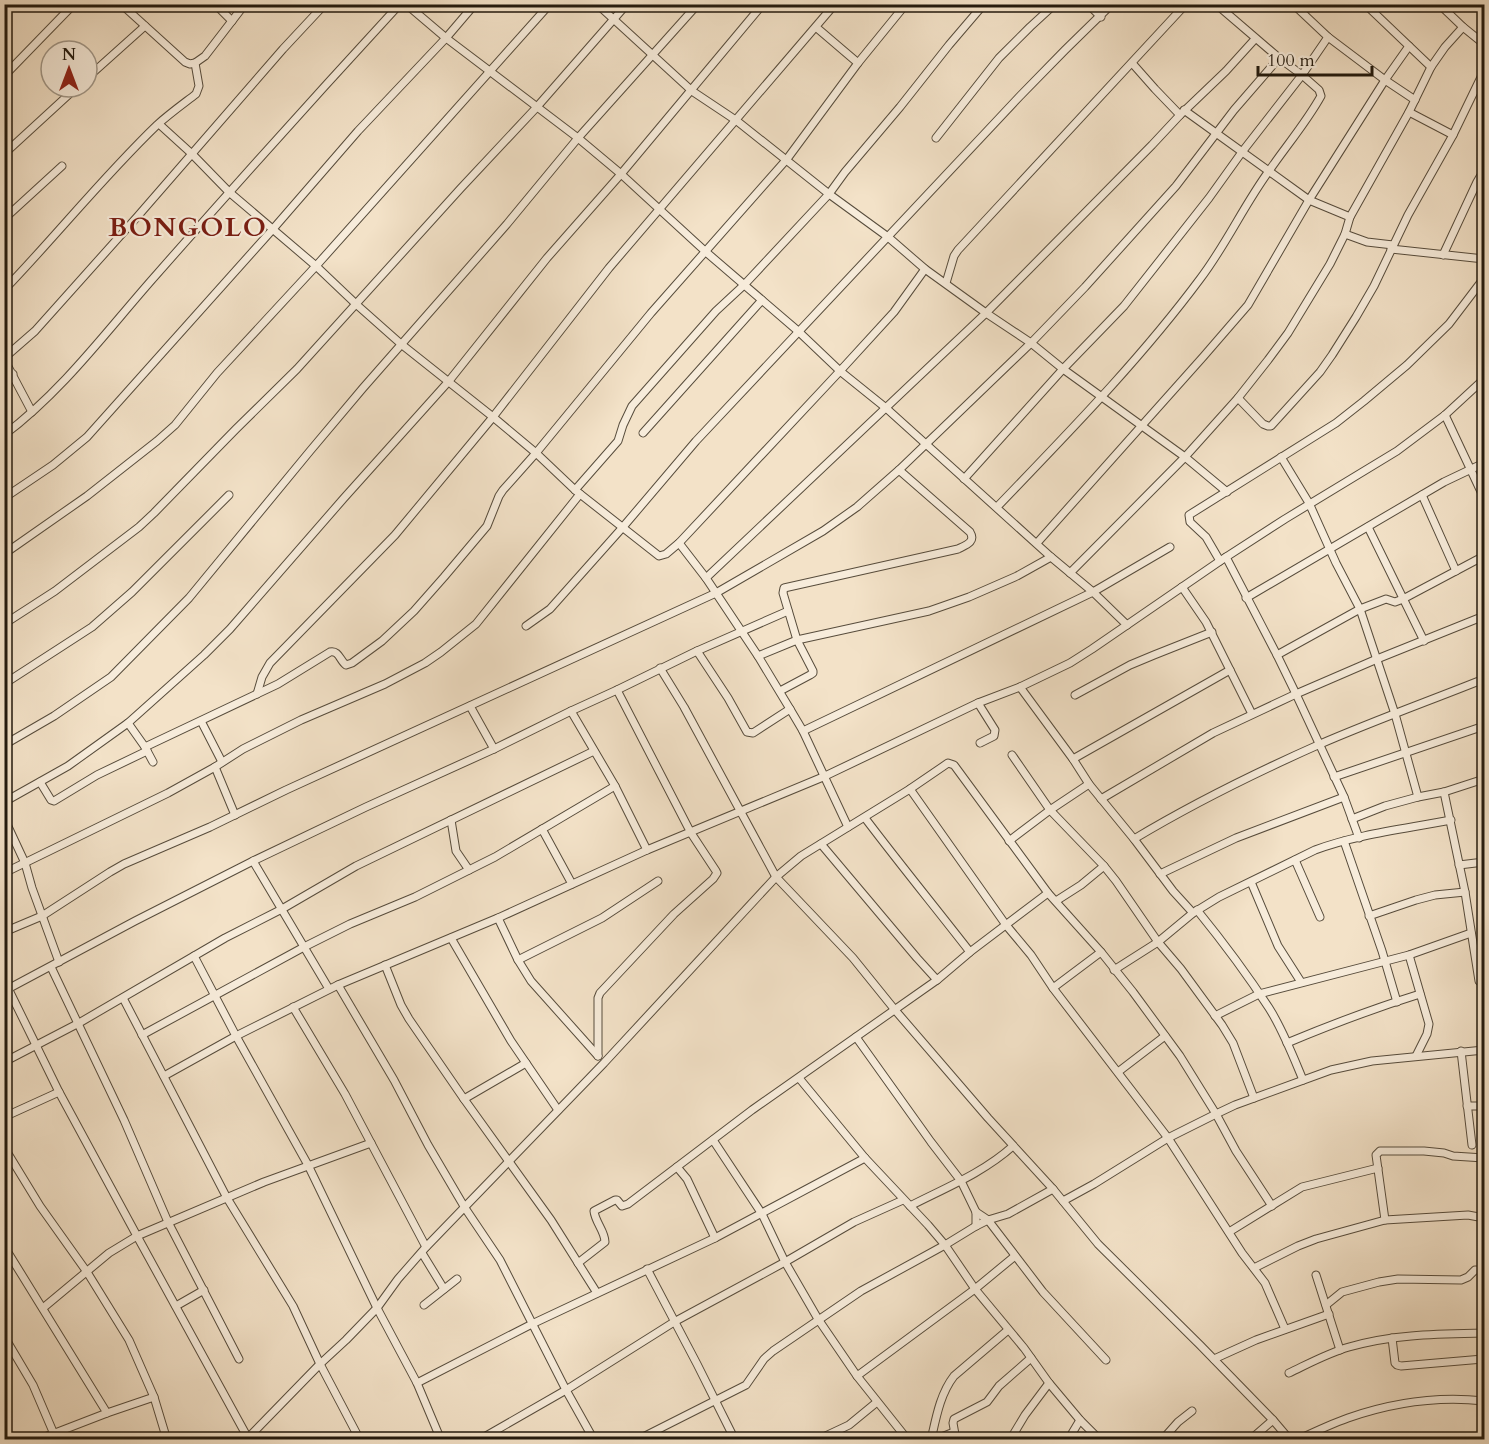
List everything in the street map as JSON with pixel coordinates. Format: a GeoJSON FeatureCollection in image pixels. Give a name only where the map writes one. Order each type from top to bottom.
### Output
{"type":"FeatureCollection","features":[{"type":"Feature","properties":{"kind":"street"},"geometry":{"type":"LineString","coordinates":[[4,76],[74,4]]}},
{"type":"Feature","properties":{"kind":"street"},"geometry":{"type":"LineString","coordinates":[[121,4],[190,64],[206,56],[245,4]]}},
{"type":"Feature","properties":{"kind":"street"},"geometry":{"type":"LineString","coordinates":[[215,4],[232,21]]}},
{"type":"Feature","properties":{"kind":"street"},"geometry":{"type":"LineString","coordinates":[[32,412],[4,358],[35,331],[283,48],[325,4]]}},
{"type":"Feature","properties":{"kind":"street"},"geometry":{"type":"LineString","coordinates":[[4,435],[55,392],[229,192],[400,4]]}},
{"type":"Feature","properties":{"kind":"street"},"geometry":{"type":"LineString","coordinates":[[406,4],[446,38],[578,138],[621,174],[840,371],[886,408],[1051,557],[1094,592],[1127,626]]}},
{"type":"Feature","properties":{"kind":"street"},"geometry":{"type":"LineString","coordinates":[[4,498],[53,465],[87,437],[358,131],[475,4]]}},
{"type":"Feature","properties":{"kind":"street"},"geometry":{"type":"LineString","coordinates":[[4,554],[87,496],[175,425],[217,373],[316,266],[550,4]]}},
{"type":"Feature","properties":{"kind":"street"},"geometry":{"type":"LineString","coordinates":[[597,4],[692,91],[737,121],[829,194],[888,237],[925,269],[1031,343],[1185,457],[1227,492]]}},
{"type":"Feature","properties":{"kind":"street"},"geometry":{"type":"LineString","coordinates":[[4,624],[55,591],[154,513],[357,305],[627,4]]}},
{"type":"Feature","properties":{"kind":"street"},"geometry":{"type":"LineString","coordinates":[[4,745],[94,690],[111,677],[189,598],[401,344],[507,224],[578,138],[698,4]]}},
{"type":"Feature","properties":{"kind":"street"},"geometry":{"type":"LineString","coordinates":[[4,802],[68,766],[128,723],[230,629],[449,381],[547,258],[692,91],[763,4]]}},
{"type":"Feature","properties":{"kind":"street"},"geometry":{"type":"LineString","coordinates":[[256,694],[270,663],[395,534],[493,417],[609,268],[836,4]]}},
{"type":"Feature","properties":{"kind":"street"},"geometry":{"type":"LineString","coordinates":[[40,782],[49,798],[54,801],[146,749],[278,684],[330,652],[335,652],[343,663],[349,664],[382,640],[414,611],[469,548],[490,521],[499,496],[651,313],[787,159],[858,63],[906,4]]}},
{"type":"Feature","properties":{"kind":"street"},"geometry":{"type":"LineString","coordinates":[[4,873],[168,793],[243,749],[301,720],[385,684],[425,663],[481,618],[618,441],[633,406],[717,311],[829,194],[984,4]]}},
{"type":"Feature","properties":{"kind":"street"},"geometry":{"type":"LineString","coordinates":[[936,138],[999,58],[1055,4]]}},
{"type":"Feature","properties":{"kind":"street"},"geometry":{"type":"LineString","coordinates":[[1088,4],[1101,17]]}},
{"type":"Feature","properties":{"kind":"street"},"geometry":{"type":"LineString","coordinates":[[526,626],[549,609],[696,441],[798,331],[1020,96],[1112,4]]}},
{"type":"Feature","properties":{"kind":"street"},"geometry":{"type":"LineString","coordinates":[[946,284],[958,250],[1186,4]]}},
{"type":"Feature","properties":{"kind":"street"},"geometry":{"type":"LineString","coordinates":[[997,507],[1102,397],[1201,278],[1268,171],[1321,96],[1319,90],[1302,75],[1216,4]]}},
{"type":"Feature","properties":{"kind":"street"},"geometry":{"type":"LineString","coordinates":[[1293,4],[1328,37],[1415,100]]}},
{"type":"Feature","properties":{"kind":"street"},"geometry":{"type":"LineString","coordinates":[[1365,4],[1431,67]]}},
{"type":"Feature","properties":{"kind":"street"},"geometry":{"type":"LineString","coordinates":[[1439,4],[1485,44]]}},
{"type":"Feature","properties":{"kind":"street"},"geometry":{"type":"LineString","coordinates":[[99,67],[145,26]]}},
{"type":"Feature","properties":{"kind":"street"},"geometry":{"type":"LineString","coordinates":[[1070,573],[1185,457],[1238,398],[1288,333],[1330,264],[1345,234],[1350,217],[1409,112],[1431,67],[1463,27]]}},
{"type":"Feature","properties":{"kind":"street"},"geometry":{"type":"LineString","coordinates":[[817,28],[858,63]]}},
{"type":"Feature","properties":{"kind":"street"},"geometry":{"type":"LineString","coordinates":[[964,480],[1124,306],[1209,198],[1328,37]]}},
{"type":"Feature","properties":{"kind":"street"},"geometry":{"type":"LineString","coordinates":[[706,578],[986,313],[1256,39]]}},
{"type":"Feature","properties":{"kind":"street"},"geometry":{"type":"LineString","coordinates":[[1037,543],[1248,304],[1309,200],[1409,46]]}},
{"type":"Feature","properties":{"kind":"street"},"geometry":{"type":"LineString","coordinates":[[4,933],[42,916],[124,864],[716,593],[831,525],[857,507],[899,470],[1086,287],[1162,201],[1279,58]]}},
{"type":"Feature","properties":{"kind":"street"},"geometry":{"type":"LineString","coordinates":[[4,290],[107,176],[159,124],[196,94],[199,86],[195,63]]}},
{"type":"Feature","properties":{"kind":"street"},"geometry":{"type":"LineString","coordinates":[[1132,63],[1155,89],[1182,112],[1309,200],[1350,217]]}},
{"type":"Feature","properties":{"kind":"street"},"geometry":{"type":"LineString","coordinates":[[1238,398],[1263,424],[1271,426],[1320,372],[1374,286],[1408,215],[1453,135],[1485,71]]}},
{"type":"Feature","properties":{"kind":"street"},"geometry":{"type":"LineString","coordinates":[[4,154],[64,99]]}},
{"type":"Feature","properties":{"kind":"street"},"geometry":{"type":"LineString","coordinates":[[1409,112],[1453,135]]}},
{"type":"Feature","properties":{"kind":"street"},"geometry":{"type":"LineString","coordinates":[[159,124],[229,192],[316,266],[401,344],[493,417],[578,492],[659,556],[666,554],[680,543],[840,371],[894,312],[925,269]]}},
{"type":"Feature","properties":{"kind":"street"},"geometry":{"type":"LineString","coordinates":[[4,219],[62,166]]}},
{"type":"Feature","properties":{"kind":"street"},"geometry":{"type":"LineString","coordinates":[[1443,255],[1477,182],[1485,170]]}},
{"type":"Feature","properties":{"kind":"street"},"geometry":{"type":"LineString","coordinates":[[1345,234],[1367,242],[1392,247],[1485,259]]}},
{"type":"Feature","properties":{"kind":"street"},"geometry":{"type":"LineString","coordinates":[[1359,838],[1344,797],[1277,655],[1223,559],[1189,518],[1196,511],[1336,423],[1407,365],[1449,324],[1485,278]]}},
{"type":"Feature","properties":{"kind":"street"},"geometry":{"type":"LineString","coordinates":[[643,433],[762,300]]}},
{"type":"Feature","properties":{"kind":"street"},"geometry":{"type":"LineString","coordinates":[[4,379],[13,374]]}},
{"type":"Feature","properties":{"kind":"street"},"geometry":{"type":"LineString","coordinates":[[164,1076],[236,1036],[329,989],[498,918],[647,850],[823,777],[978,703],[1020,687],[1070,663],[1309,503],[1397,451],[1445,416],[1485,379]]}},
{"type":"Feature","properties":{"kind":"street"},"geometry":{"type":"LineString","coordinates":[[1445,416],[1485,498]]}},
{"type":"Feature","properties":{"kind":"street"},"geometry":{"type":"LineString","coordinates":[[1281,457],[1309,503],[1360,609],[1395,714],[1418,797]]}},
{"type":"Feature","properties":{"kind":"street"},"geometry":{"type":"LineString","coordinates":[[1246,598],[1422,495],[1485,463]]}},
{"type":"Feature","properties":{"kind":"street"},"geometry":{"type":"LineString","coordinates":[[780,692],[813,673],[812,666],[797,640],[783,593],[784,588],[958,549],[972,540],[970,532],[899,470]]}},
{"type":"Feature","properties":{"kind":"street"},"geometry":{"type":"LineString","coordinates":[[4,684],[92,627],[132,592],[229,495]]}},
{"type":"Feature","properties":{"kind":"street"},"geometry":{"type":"LineString","coordinates":[[1422,495],[1455,571]]}},
{"type":"Feature","properties":{"kind":"street"},"geometry":{"type":"LineString","coordinates":[[1368,526],[1424,641]]}},
{"type":"Feature","properties":{"kind":"street"},"geometry":{"type":"LineString","coordinates":[[680,543],[706,578],[780,692],[803,731],[848,827]]}},
{"type":"Feature","properties":{"kind":"street"},"geometry":{"type":"LineString","coordinates":[[803,731],[1094,592],[1170,547]]}},
{"type":"Feature","properties":{"kind":"street"},"geometry":{"type":"LineString","coordinates":[[1277,655],[1360,609],[1386,600],[1395,602],[1403,599],[1485,556]]}},
{"type":"Feature","properties":{"kind":"street"},"geometry":{"type":"LineString","coordinates":[[758,656],[797,640],[929,611],[1017,576],[1051,557]]}},
{"type":"Feature","properties":{"kind":"street"},"geometry":{"type":"LineString","coordinates":[[1182,587],[1212,632],[1252,714]]}},
{"type":"Feature","properties":{"kind":"street"},"geometry":{"type":"LineString","coordinates":[[7,990],[135,921],[254,861],[494,749],[660,668],[788,611]]}},
{"type":"Feature","properties":{"kind":"street"},"geometry":{"type":"LineString","coordinates":[[1101,799],[1213,732],[1377,658],[1485,616]]}},
{"type":"Feature","properties":{"kind":"street"},"geometry":{"type":"LineString","coordinates":[[1075,695],[1138,662],[1212,632]]}},
{"type":"Feature","properties":{"kind":"street"},"geometry":{"type":"LineString","coordinates":[[697,651],[747,732],[753,733],[790,709]]}},
{"type":"Feature","properties":{"kind":"street"},"geometry":{"type":"LineString","coordinates":[[660,668],[753,831],[776,877],[853,958],[895,1010],[1053,1189],[1098,1244],[1214,1359],[1290,1440]]}},
{"type":"Feature","properties":{"kind":"street"},"geometry":{"type":"LineString","coordinates":[[1073,759],[1230,670]]}},
{"type":"Feature","properties":{"kind":"street"},"geometry":{"type":"LineString","coordinates":[[1134,839],[1216,792],[1319,744],[1485,679]]}},
{"type":"Feature","properties":{"kind":"street"},"geometry":{"type":"LineString","coordinates":[[1020,687],[1089,784],[1173,891],[1195,912],[1232,956],[1270,1009],[1303,1080]]}},
{"type":"Feature","properties":{"kind":"street"},"geometry":{"type":"LineString","coordinates":[[598,1056],[598,998],[600,993],[674,914],[716,876],[716,871],[691,833],[617,690]]}},
{"type":"Feature","properties":{"kind":"street"},"geometry":{"type":"LineString","coordinates":[[978,703],[995,730],[994,736],[980,744]]}},
{"type":"Feature","properties":{"kind":"street"},"geometry":{"type":"LineString","coordinates":[[470,706],[494,749]]}},
{"type":"Feature","properties":{"kind":"street"},"geometry":{"type":"LineString","coordinates":[[571,711],[615,786],[647,850]]}},
{"type":"Feature","properties":{"kind":"street"},"geometry":{"type":"LineString","coordinates":[[201,721],[222,762]]}},
{"type":"Feature","properties":{"kind":"street"},"geometry":{"type":"LineString","coordinates":[[128,723],[153,762]]}},
{"type":"Feature","properties":{"kind":"street"},"geometry":{"type":"LineString","coordinates":[[1334,777],[1485,726]]}},
{"type":"Feature","properties":{"kind":"street"},"geometry":{"type":"LineString","coordinates":[[4,1062],[79,1023],[225,938],[282,909],[356,866],[594,751]]}},
{"type":"Feature","properties":{"kind":"street"},"geometry":{"type":"LineString","coordinates":[[1012,755],[1050,810],[1104,866],[1158,942],[1222,1025],[1233,1043],[1254,1098]]}},
{"type":"Feature","properties":{"kind":"street"},"geometry":{"type":"LineString","coordinates":[[4,980],[59,1092],[248,1439],[377,1308],[398,1279],[424,1250],[604,1063],[776,877],[801,856],[865,818],[945,764],[952,764],[1048,893],[1133,992],[1180,1056],[1236,1151],[1272,1206]]}},
{"type":"Feature","properties":{"kind":"street"},"geometry":{"type":"LineString","coordinates":[[215,767],[235,815]]}},
{"type":"Feature","properties":{"kind":"street"},"geometry":{"type":"LineString","coordinates":[[1352,819],[1385,806],[1444,792],[1485,779]]}},
{"type":"Feature","properties":{"kind":"street"},"geometry":{"type":"LineString","coordinates":[[1009,841],[1089,784]]}},
{"type":"Feature","properties":{"kind":"street"},"geometry":{"type":"LineString","coordinates":[[142,1035],[303,947],[350,924],[415,897],[495,857],[615,786]]}},
{"type":"Feature","properties":{"kind":"street"},"geometry":{"type":"LineString","coordinates":[[910,789],[1006,925],[1168,1138],[1265,1283],[1285,1329]]}},
{"type":"Feature","properties":{"kind":"street"},"geometry":{"type":"LineString","coordinates":[[1444,792],[1460,865],[1479,981]]}},
{"type":"Feature","properties":{"kind":"street"},"geometry":{"type":"LineString","coordinates":[[1161,874],[1236,838],[1344,797]]}},
{"type":"Feature","properties":{"kind":"street"},"geometry":{"type":"LineString","coordinates":[[4,818],[25,863],[59,962]]}},
{"type":"Feature","properties":{"kind":"street"},"geometry":{"type":"LineString","coordinates":[[865,818],[970,952]]}},
{"type":"Feature","properties":{"kind":"street"},"geometry":{"type":"LineString","coordinates":[[451,820],[456,851],[469,870]]}},
{"type":"Feature","properties":{"kind":"street"},"geometry":{"type":"LineString","coordinates":[[1114,970],[1158,942],[1195,912],[1219,897],[1315,850],[1344,841],[1450,820]]}},
{"type":"Feature","properties":{"kind":"street"},"geometry":{"type":"LineString","coordinates":[[542,829],[572,884]]}},
{"type":"Feature","properties":{"kind":"street"},"geometry":{"type":"LineString","coordinates":[[1344,841],[1397,1002]]}},
{"type":"Feature","properties":{"kind":"street"},"geometry":{"type":"LineString","coordinates":[[822,844],[937,980]]}},
{"type":"Feature","properties":{"kind":"street"},"geometry":{"type":"LineString","coordinates":[[1294,860],[1320,917]]}},
{"type":"Feature","properties":{"kind":"street"},"geometry":{"type":"LineString","coordinates":[[254,861],[329,989]]}},
{"type":"Feature","properties":{"kind":"street"},"geometry":{"type":"LineString","coordinates":[[1460,865],[1485,862]]}},
{"type":"Feature","properties":{"kind":"street"},"geometry":{"type":"LineString","coordinates":[[1056,902],[1104,866]]}},
{"type":"Feature","properties":{"kind":"street"},"geometry":{"type":"LineString","coordinates":[[519,960],[602,918],[658,881]]}},
{"type":"Feature","properties":{"kind":"street"},"geometry":{"type":"LineString","coordinates":[[1251,882],[1278,946],[1301,982]]}},
{"type":"Feature","properties":{"kind":"street"},"geometry":{"type":"LineString","coordinates":[[1369,916],[1435,895],[1465,892]]}},
{"type":"Feature","properties":{"kind":"street"},"geometry":{"type":"LineString","coordinates":[[578,1263],[605,1242],[594,1211],[615,1200],[622,1206],[626,1206],[713,1140],[937,980],[1048,893]]}},
{"type":"Feature","properties":{"kind":"street"},"geometry":{"type":"LineString","coordinates":[[498,918],[531,981],[604,1063]]}},
{"type":"Feature","properties":{"kind":"street"},"geometry":{"type":"LineString","coordinates":[[1215,1016],[1259,994],[1385,962],[1471,933]]}},
{"type":"Feature","properties":{"kind":"street"},"geometry":{"type":"LineString","coordinates":[[451,938],[511,1041],[558,1110]]}},
{"type":"Feature","properties":{"kind":"street"},"geometry":{"type":"LineString","coordinates":[[1053,988],[1101,952]]}},
{"type":"Feature","properties":{"kind":"street"},"geometry":{"type":"LineString","coordinates":[[1409,955],[1429,1024],[1427,1034],[1416,1056]]}},
{"type":"Feature","properties":{"kind":"street"},"geometry":{"type":"LineString","coordinates":[[194,956],[308,1165],[377,1308],[417,1383],[441,1440]]}},
{"type":"Feature","properties":{"kind":"street"},"geometry":{"type":"LineString","coordinates":[[385,966],[409,1019],[551,1220],[597,1293]]}},
{"type":"Feature","properties":{"kind":"street"},"geometry":{"type":"LineString","coordinates":[[51,967],[124,1120],[168,1222],[238,1359]]}},
{"type":"Feature","properties":{"kind":"street"},"geometry":{"type":"LineString","coordinates":[[338,985],[465,1208],[500,1260],[594,1440]]}},
{"type":"Feature","properties":{"kind":"street"},"geometry":{"type":"LineString","coordinates":[[1287,1043],[1420,994]]}},
{"type":"Feature","properties":{"kind":"street"},"geometry":{"type":"LineString","coordinates":[[123,998],[227,1198],[293,1306],[360,1440]]}},
{"type":"Feature","properties":{"kind":"street"},"geometry":{"type":"LineString","coordinates":[[293,1007],[345,1094],[444,1289]]}},
{"type":"Feature","properties":{"kind":"street"},"geometry":{"type":"LineString","coordinates":[[1118,1072],[1165,1036]]}},
{"type":"Feature","properties":{"kind":"street"},"geometry":{"type":"LineString","coordinates":[[856,1037],[961,1181],[976,1212],[976,1226]]}},
{"type":"Feature","properties":{"kind":"street"},"geometry":{"type":"LineString","coordinates":[[1063,1201],[1168,1138],[1216,1114],[1303,1080],[1350,1065],[1485,1050]]}},
{"type":"Feature","properties":{"kind":"street"},"geometry":{"type":"LineString","coordinates":[[1461,1051],[1472,1145]]}},
{"type":"Feature","properties":{"kind":"street"},"geometry":{"type":"LineString","coordinates":[[464,1099],[526,1063]]}},
{"type":"Feature","properties":{"kind":"street"},"geometry":{"type":"LineString","coordinates":[[799,1078],[865,1158],[945,1245],[975,1288],[1049,1383],[1100,1440]]}},
{"type":"Feature","properties":{"kind":"street"},"geometry":{"type":"LineString","coordinates":[[4,1117],[59,1092]]}},
{"type":"Feature","properties":{"kind":"street"},"geometry":{"type":"LineString","coordinates":[[1467,1106],[1485,1106]]}},
{"type":"Feature","properties":{"kind":"street"},"geometry":{"type":"LineString","coordinates":[[713,1140],[762,1214],[784,1262],[818,1319],[857,1376],[908,1440]]}},
{"type":"Feature","properties":{"kind":"street"},"geometry":{"type":"LineString","coordinates":[[43,1308],[109,1253],[137,1236],[264,1182],[370,1143]]}},
{"type":"Feature","properties":{"kind":"street"},"geometry":{"type":"LineString","coordinates":[[910,1206],[996,1161],[1013,1146]]}},
{"type":"Feature","properties":{"kind":"street"},"geometry":{"type":"LineString","coordinates":[[4,1148],[40,1206],[87,1272],[129,1340],[154,1397],[167,1440]]}},
{"type":"Feature","properties":{"kind":"street"},"geometry":{"type":"LineString","coordinates":[[1385,1220],[1376,1155],[1378,1153],[1382,1151],[1424,1151],[1485,1158]]}},
{"type":"Feature","properties":{"kind":"street"},"geometry":{"type":"LineString","coordinates":[[417,1383],[532,1324],[715,1238],[865,1158]]}},
{"type":"Feature","properties":{"kind":"street"},"geometry":{"type":"LineString","coordinates":[[677,1167],[687,1179],[715,1238]]}},
{"type":"Feature","properties":{"kind":"street"},"geometry":{"type":"LineString","coordinates":[[1229,1232],[1302,1187],[1378,1168]]}},
{"type":"Feature","properties":{"kind":"street"},"geometry":{"type":"LineString","coordinates":[[637,1440],[746,1385],[764,1359],[773,1351],[861,1291],[976,1226],[1008,1214],[1053,1189]]}},
{"type":"Feature","properties":{"kind":"street"},"geometry":{"type":"LineString","coordinates":[[479,1440],[566,1390],[674,1322],[854,1222],[903,1200]]}},
{"type":"Feature","properties":{"kind":"street"},"geometry":{"type":"LineString","coordinates":[[976,1212],[988,1220],[1043,1292],[1106,1360]]}},
{"type":"Feature","properties":{"kind":"street"},"geometry":{"type":"LineString","coordinates":[[1254,1268],[1316,1239],[1385,1220],[1468,1215],[1485,1218]]}},
{"type":"Feature","properties":{"kind":"street"},"geometry":{"type":"LineString","coordinates":[[4,1246],[107,1413]]}},
{"type":"Feature","properties":{"kind":"street"},"geometry":{"type":"LineString","coordinates":[[857,1376],[1015,1256]]}},
{"type":"Feature","properties":{"kind":"street"},"geometry":{"type":"LineString","coordinates":[[647,1269],[735,1440]]}},
{"type":"Feature","properties":{"kind":"street"},"geometry":{"type":"LineString","coordinates":[[1326,1305],[1342,1292],[1379,1282],[1398,1279],[1461,1280],[1475,1270],[1485,1270]]}},
{"type":"Feature","properties":{"kind":"street"},"geometry":{"type":"LineString","coordinates":[[1316,1275],[1340,1350]]}},
{"type":"Feature","properties":{"kind":"street"},"geometry":{"type":"LineString","coordinates":[[424,1305],[457,1279]]}},
{"type":"Feature","properties":{"kind":"street"},"geometry":{"type":"LineString","coordinates":[[176,1306],[204,1290]]}},
{"type":"Feature","properties":{"kind":"street"},"geometry":{"type":"LineString","coordinates":[[1214,1359],[1285,1329],[1329,1314]]}},
{"type":"Feature","properties":{"kind":"street"},"geometry":{"type":"LineString","coordinates":[[1008,1330],[954,1376],[947,1385],[941,1399],[933,1440],[955,1436],[954,1419],[987,1402],[999,1386],[1031,1358]]}},
{"type":"Feature","properties":{"kind":"street"},"geometry":{"type":"LineString","coordinates":[[1289,1373],[1348,1347],[1392,1338],[1485,1333]]}},
{"type":"Feature","properties":{"kind":"street"},"geometry":{"type":"LineString","coordinates":[[4,1336],[33,1385],[54,1434]]}},
{"type":"Feature","properties":{"kind":"street"},"geometry":{"type":"LineString","coordinates":[[1392,1338],[1395,1363],[1401,1366],[1483,1359]]}},
{"type":"Feature","properties":{"kind":"street"},"geometry":{"type":"LineString","coordinates":[[1010,1440],[1049,1383]]}},
{"type":"Feature","properties":{"kind":"street"},"geometry":{"type":"LineString","coordinates":[[37,1440],[154,1397]]}},
{"type":"Feature","properties":{"kind":"street"},"geometry":{"type":"LineString","coordinates":[[1297,1440],[1348,1418],[1417,1401],[1445,1399],[1485,1401]]}},
{"type":"Feature","properties":{"kind":"street"},"geometry":{"type":"LineString","coordinates":[[817,1440],[849,1425],[877,1402]]}},
{"type":"Feature","properties":{"kind":"street"},"geometry":{"type":"LineString","coordinates":[[1162,1440],[1178,1422],[1192,1412]]}},
{"type":"Feature","properties":{"kind":"street"},"geometry":{"type":"LineString","coordinates":[[1068,1440],[1080,1420]]}},
{"type":"Feature","properties":{"kind":"street"},"geometry":{"type":"LineString","coordinates":[[1250,1440],[1273,1420]]}},
{"type":"Feature","properties":{"kind":"district","name":"BONGOLO"},"geometry":{"type":"Point","coordinates":[188,227]}}]}
